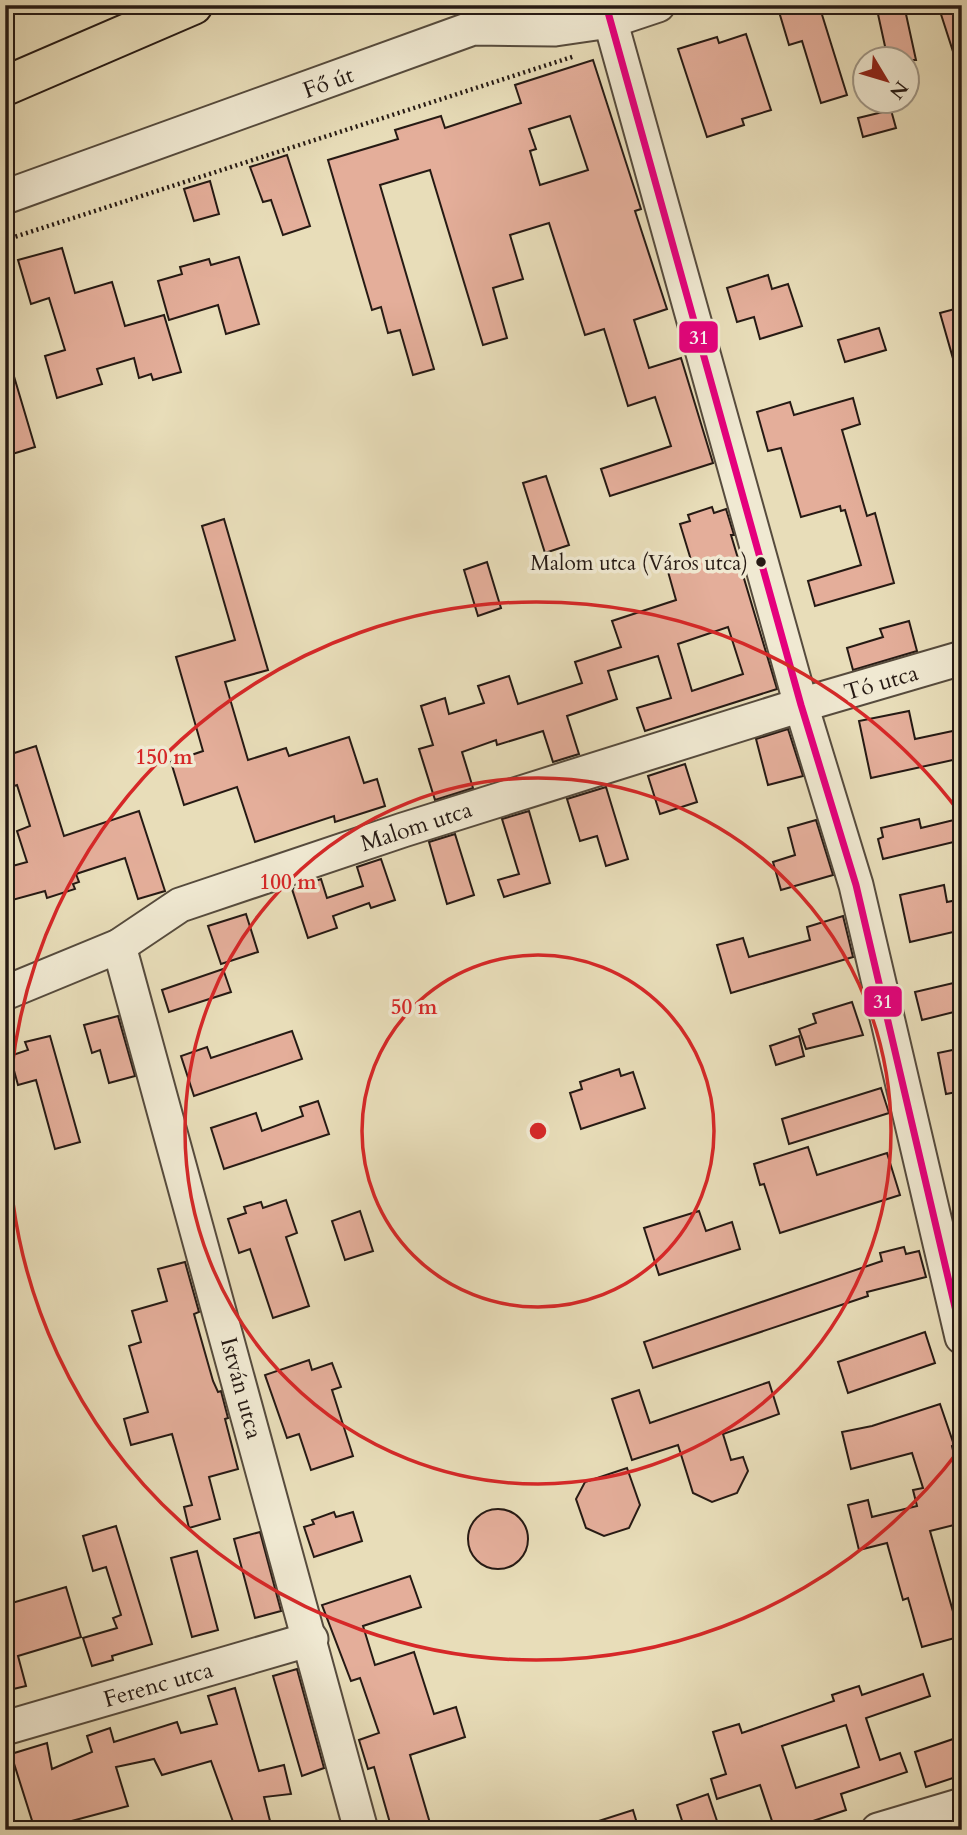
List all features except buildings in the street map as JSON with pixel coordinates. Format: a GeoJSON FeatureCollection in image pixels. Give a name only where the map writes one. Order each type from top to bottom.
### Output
{"type":"FeatureCollection","features":[{"type":"Feature","properties":{"kind":"main road"},"geometry":{"type":"LineString","coordinates":[[5,86],[192,5]]}},
{"type":"Feature","properties":{"kind":"street","name":"Fő út"},"geometry":{"type":"LineString","coordinates":[[5,197],[473,28],[555,29],[611,23],[658,5]]}},
{"type":"Feature","properties":{"kind":"street"},"geometry":{"type":"LineString","coordinates":[[611,23],[801,705],[856,885],[962,1337]]}},
{"type":"Feature","properties":{"kind":"street","name":"Tó utca"},"geometry":{"type":"LineString","coordinates":[[801,705],[962,658]]}},
{"type":"Feature","properties":{"kind":"street","name":"Malom utca"},"geometry":{"type":"LineString","coordinates":[[5,993],[119,946],[180,905],[403,830],[801,705]]}},
{"type":"Feature","properties":{"kind":"street","name":"István utca"},"geometry":{"type":"LineString","coordinates":[[119,946],[311,1639],[361,1830]]}},
{"type":"Feature","properties":{"kind":"street","name":"Ferenc utca"},"geometry":{"type":"LineString","coordinates":[[5,1728],[311,1639]]}},
{"type":"Feature","properties":{"kind":"street"},"geometry":{"type":"LineString","coordinates":[[878,1830],[962,1805]]}},
{"type":"Feature","properties":{"kind":"path"},"geometry":{"type":"LineString","coordinates":[[5,240],[611,23]]}},
{"type":"Feature","properties":{"kind":"transit line","name":"31"},"geometry":{"type":"LineString","coordinates":[[606,5],[801,705],[856,885],[962,1337]]}},
{"type":"Feature","properties":{"kind":"place","name":"Malom utca (Város utca)"},"geometry":{"type":"Point","coordinates":[761,562]}}]}
